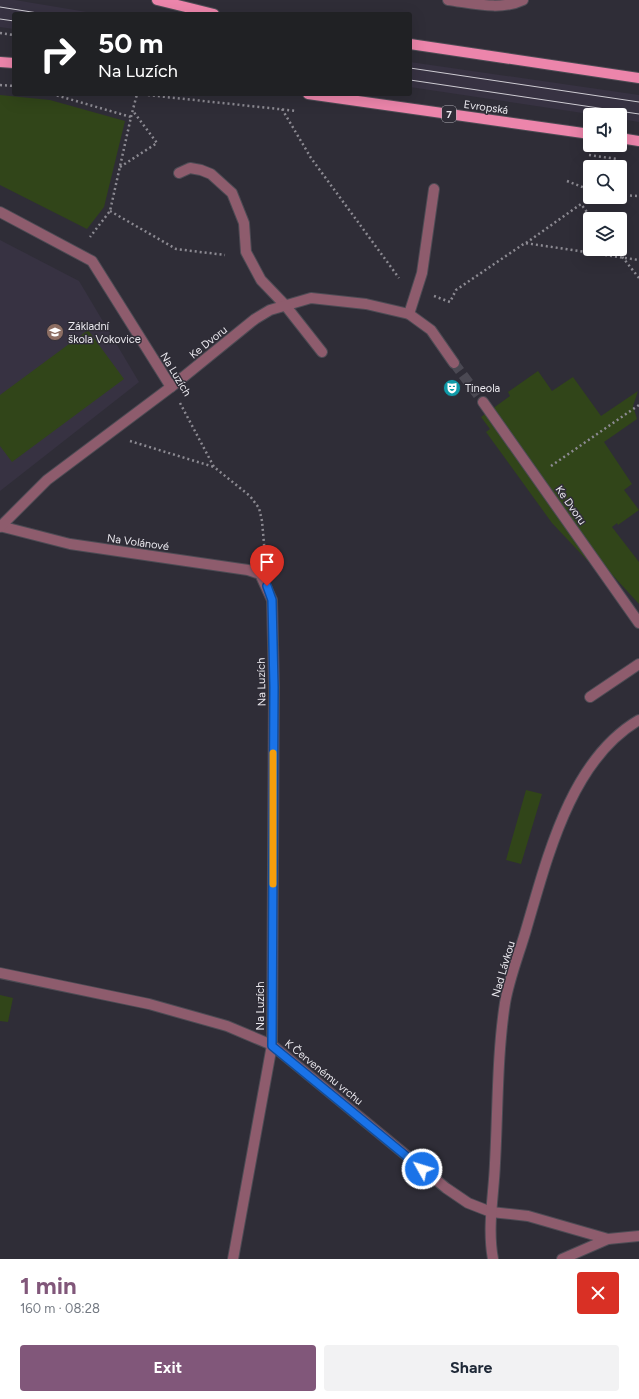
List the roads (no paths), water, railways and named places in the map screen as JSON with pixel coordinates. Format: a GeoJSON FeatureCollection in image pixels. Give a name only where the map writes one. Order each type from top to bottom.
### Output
{"type":"FeatureCollection","features":[{"type":"Feature","properties":{"kind":"main road"},"geometry":{"type":"LineString","coordinates":[[157,0],[206,12]]}},
{"type":"Feature","properties":{"kind":"main road"},"geometry":{"type":"LineString","coordinates":[[412,44],[639,78]]}},
{"type":"Feature","properties":{"kind":"main road"},"geometry":{"type":"LineString","coordinates":[[0,62],[12,63]]}},
{"type":"Feature","properties":{"kind":"main road","name":"Evropská"},"geometry":{"type":"LineString","coordinates":[[322,96],[583,133]]}},
{"type":"Feature","properties":{"kind":"main road"},"geometry":{"type":"LineString","coordinates":[[627,139],[639,141]]}},
{"type":"Feature","properties":{"kind":"street"},"geometry":{"type":"LineString","coordinates":[[448,0],[499,6],[510,5],[523,0]]}},
{"type":"Feature","properties":{"kind":"street"},"geometry":{"type":"LineString","coordinates":[[179,173],[190,168],[201,170],[211,174],[232,193],[244,223],[246,252],[262,280],[285,305],[322,352]]}},
{"type":"Feature","properties":{"kind":"street"},"geometry":{"type":"LineString","coordinates":[[409,314],[423,267],[434,189]]}},
{"type":"Feature","properties":{"kind":"street","name":"Na Luzích"},"geometry":{"type":"LineString","coordinates":[[0,212],[92,261],[171,387]]}},
{"type":"Feature","properties":{"kind":"street","name":"Ke Dvoru"},"geometry":{"type":"LineString","coordinates":[[0,527],[47,480],[171,387],[255,319],[270,310],[310,298],[366,304],[409,314],[431,330],[454,363]]}},
{"type":"Feature","properties":{"kind":"street","name":"Ke Dvoru"},"geometry":{"type":"LineString","coordinates":[[483,402],[639,623]]}},
{"type":"Feature","properties":{"kind":"street","name":"Na Volánové"},"geometry":{"type":"LineString","coordinates":[[0,527],[70,544],[248,570],[260,574],[267,586]]}},
{"type":"Feature","properties":{"kind":"street","name":"Na Luzích"},"geometry":{"type":"LineString","coordinates":[[233,1259],[272,1046],[274,687],[272,600],[267,586]]}},
{"type":"Feature","properties":{"kind":"street"},"geometry":{"type":"LineString","coordinates":[[590,696],[639,664]]}},
{"type":"Feature","properties":{"kind":"street","name":"Nad Lávkou"},"geometry":{"type":"LineString","coordinates":[[493,1259],[491,1212],[501,1032],[506,1000],[539,887],[563,817],[582,779],[603,749],[628,726],[639,720]]}},
{"type":"Feature","properties":{"kind":"street","name":"K Červenému vrchu"},"geometry":{"type":"LineString","coordinates":[[0,973],[149,1004],[226,1026],[272,1046],[446,1188],[468,1203],[491,1212],[528,1216],[608,1239]]}},
{"type":"Feature","properties":{"kind":"street","name":"K Červenému vrchu"},"geometry":{"type":"LineString","coordinates":[[562,1259],[608,1239],[639,1236]]}},
{"type":"Feature","properties":{"kind":"tunnel"},"geometry":{"type":"LineString","coordinates":[[454,363],[483,402]]}},
{"type":"Feature","properties":{"kind":"tram line"},"geometry":{"type":"LineString","coordinates":[[0,7],[31,12]]}},
{"type":"Feature","properties":{"kind":"tram line"},"geometry":{"type":"LineString","coordinates":[[0,19],[12,21]]}},
{"type":"Feature","properties":{"kind":"tram line"},"geometry":{"type":"LineString","coordinates":[[412,68],[639,102]]}},
{"type":"Feature","properties":{"kind":"tram line"},"geometry":{"type":"LineString","coordinates":[[412,80],[639,114]]}},
{"type":"Feature","properties":{"kind":"place","name":"Základní škola Vokovice"},"geometry":{"type":"Point","coordinates":[55,332]}},
{"type":"Feature","properties":{"kind":"place","name":"Tineola"},"geometry":{"type":"Point","coordinates":[452,388]}}]}
